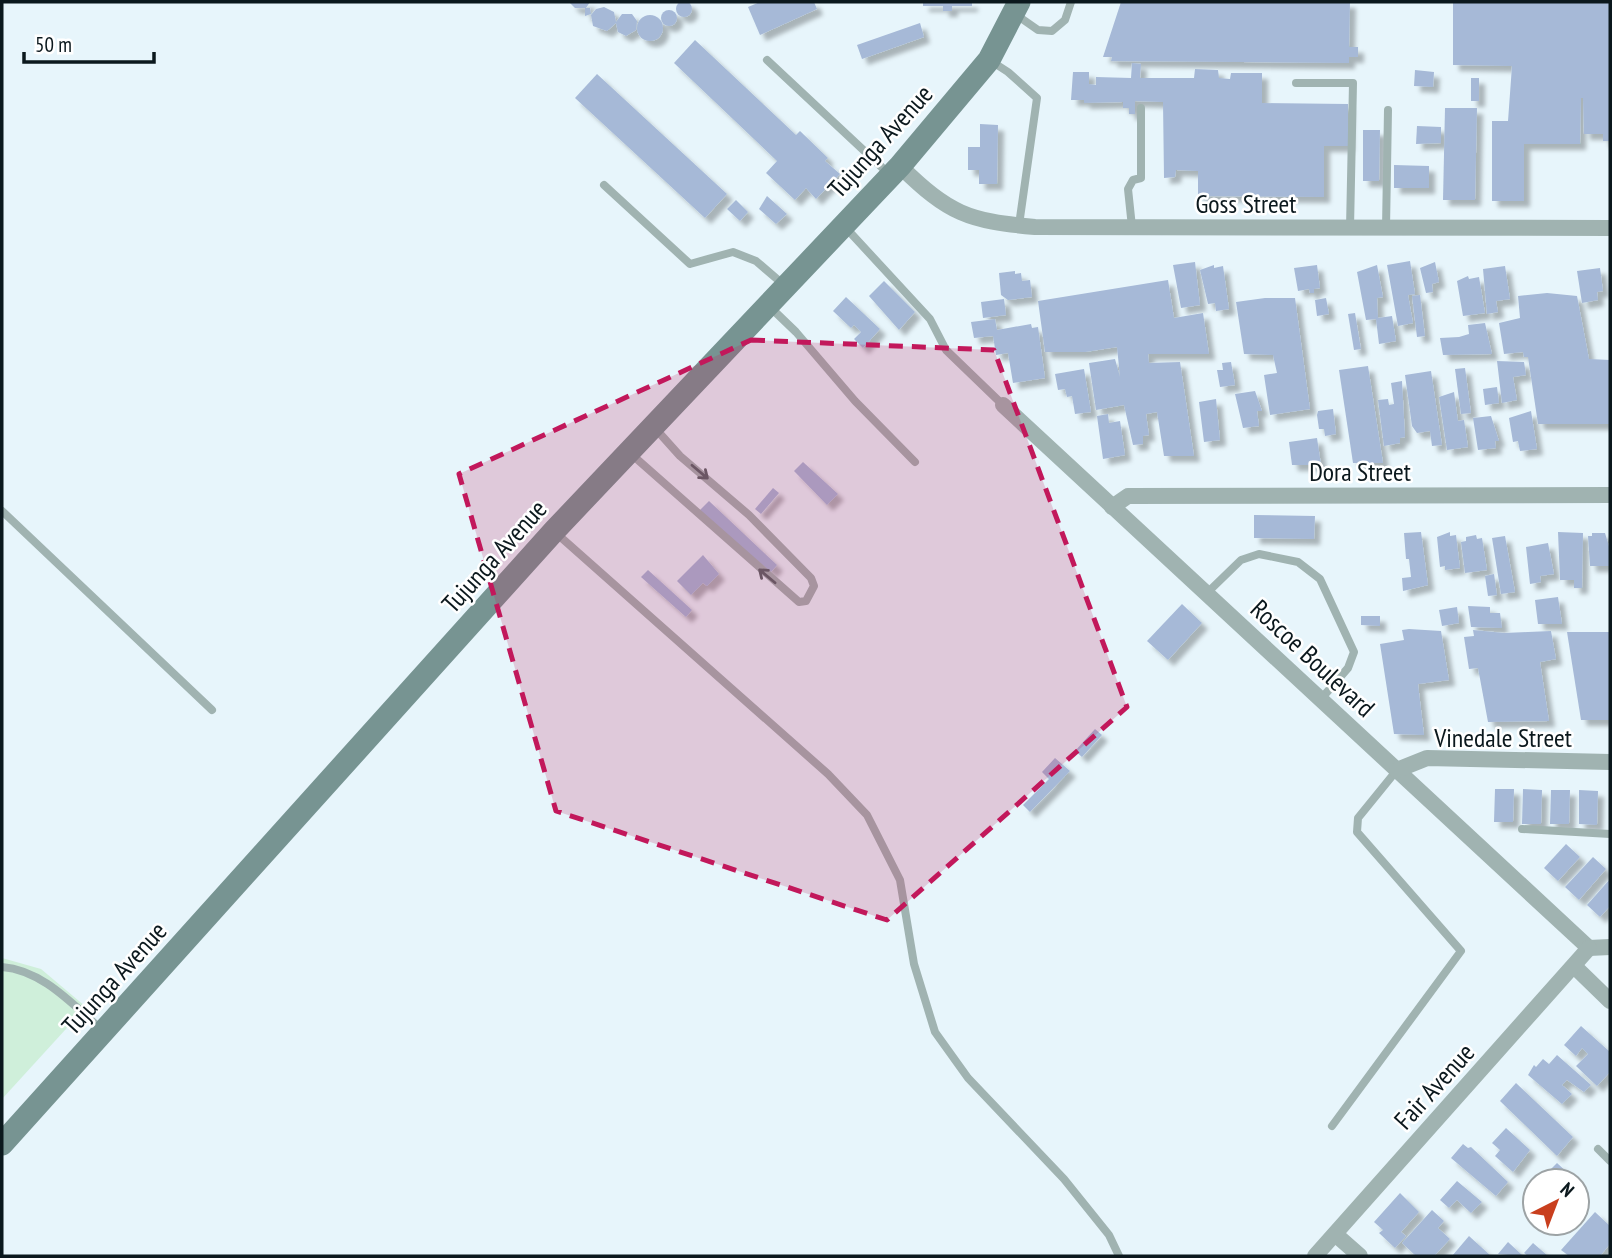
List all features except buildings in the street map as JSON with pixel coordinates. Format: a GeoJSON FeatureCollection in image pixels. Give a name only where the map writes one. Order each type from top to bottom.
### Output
{"type":"FeatureCollection","features":[{"type":"Feature","properties":{"kind":"street","name":"Tujunga Avenue"},"geometry":{"type":"LineString","coordinates":[[2,1144],[554,531],[784,285],[895,171],[989,60],[1017,8]]}},
{"type":"Feature","properties":{"kind":"street","name":"Goss Street"},"geometry":{"type":"LineString","coordinates":[[895,171],[953,211],[985,222],[1019,225],[1610,228]]}},
{"type":"Feature","properties":{"kind":"street","name":"Roscoe Boulevard"},"geometry":{"type":"LineString","coordinates":[[1003,405],[1589,948]]}},
{"type":"Feature","properties":{"kind":"street","name":"Dora Street"},"geometry":{"type":"LineString","coordinates":[[1112,507],[1128,496],[1610,495]]}},
{"type":"Feature","properties":{"kind":"street","name":"Vinedale Street"},"geometry":{"type":"LineString","coordinates":[[1397,771],[1427,758],[1610,762]]}},
{"type":"Feature","properties":{"kind":"street"},"geometry":{"type":"LineString","coordinates":[[1589,948],[1610,947]]}},
{"type":"Feature","properties":{"kind":"street","name":"Fair Avenue"},"geometry":{"type":"LineString","coordinates":[[1315,1256],[1589,948]]}},
{"type":"Feature","properties":{"kind":"street"},"geometry":{"type":"LineString","coordinates":[[1574,965],[1610,1001]]}},
{"type":"Feature","properties":{"kind":"street"},"geometry":{"type":"LineString","coordinates":[[1335,1234],[1360,1256]]}},
{"type":"Feature","properties":{"kind":"lane"},"geometry":{"type":"LineString","coordinates":[[1017,8],[1038,30],[1052,31],[1065,20],[1071,2]]}},
{"type":"Feature","properties":{"kind":"lane"},"geometry":{"type":"LineString","coordinates":[[766,60],[895,171]]}},
{"type":"Feature","properties":{"kind":"lane"},"geometry":{"type":"LineString","coordinates":[[989,60],[1008,72],[1037,98],[1019,225]]}},
{"type":"Feature","properties":{"kind":"lane"},"geometry":{"type":"LineString","coordinates":[[1296,83],[1353,83],[1350,228]]}},
{"type":"Feature","properties":{"kind":"lane"},"geometry":{"type":"LineString","coordinates":[[1132,227],[1129,189],[1133,180],[1141,178],[1141,108]]}},
{"type":"Feature","properties":{"kind":"lane"},"geometry":{"type":"LineString","coordinates":[[1386,228],[1388,110]]}},
{"type":"Feature","properties":{"kind":"lane"},"geometry":{"type":"LineString","coordinates":[[604,185],[691,264],[733,252],[757,261],[784,285]]}},
{"type":"Feature","properties":{"kind":"lane"},"geometry":{"type":"LineString","coordinates":[[842,224],[919,305],[930,319],[946,350],[1003,405]]}},
{"type":"Feature","properties":{"kind":"lane"},"geometry":{"type":"LineString","coordinates":[[767,304],[915,462]]}},
{"type":"Feature","properties":{"kind":"lane"},"geometry":{"type":"LineString","coordinates":[[628,452],[764,574],[799,602],[806,601],[814,586],[811,578],[749,515],[680,456],[652,425]]}},
{"type":"Feature","properties":{"kind":"lane"},"geometry":{"type":"LineString","coordinates":[[2,511],[212,710]]}},
{"type":"Feature","properties":{"kind":"lane"},"geometry":{"type":"LineString","coordinates":[[554,531],[818,765],[867,815],[900,880],[914,964],[935,1032],[968,1078],[1064,1179],[1110,1236],[1119,1256]]}},
{"type":"Feature","properties":{"kind":"lane"},"geometry":{"type":"LineString","coordinates":[[1207,593],[1241,560],[1259,554],[1298,562],[1320,579],[1354,652],[1348,668],[1321,699]]}},
{"type":"Feature","properties":{"kind":"lane"},"geometry":{"type":"LineString","coordinates":[[1332,1126],[1461,951],[1357,832],[1358,818],[1397,771]]}},
{"type":"Feature","properties":{"kind":"lane"},"geometry":{"type":"LineString","coordinates":[[1522,830],[1610,834]]}},
{"type":"Feature","properties":{"kind":"lane"},"geometry":{"type":"LineString","coordinates":[[2,967],[18,968],[47,983],[103,1031]]}},
{"type":"Feature","properties":{"kind":"lane"},"geometry":{"type":"LineString","coordinates":[[1598,1149],[1610,1161]]}},
{"type":"Feature","properties":{"kind":"highlighted area"},"geometry":{"type":"Polygon","coordinates":[[[751,340],[994,350],[1127,707],[887,920],[556,811],[459,474],[751,340]]]}},
{"type":"Feature","properties":{"kind":"green space"},"geometry":{"type":"Polygon","coordinates":[[[2,958],[41,969],[86,1007],[2,1099],[2,958]]]}}]}
